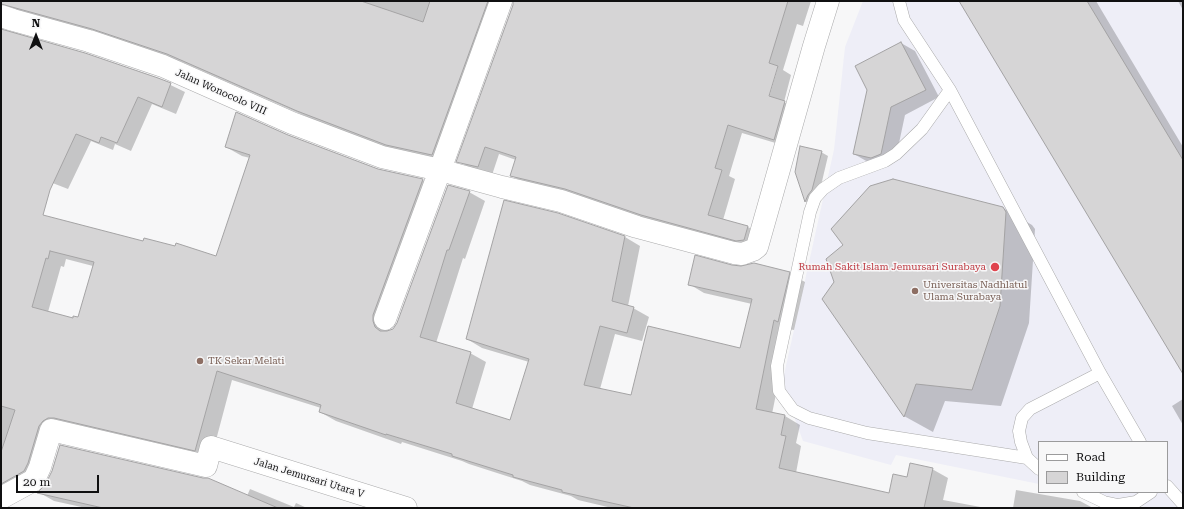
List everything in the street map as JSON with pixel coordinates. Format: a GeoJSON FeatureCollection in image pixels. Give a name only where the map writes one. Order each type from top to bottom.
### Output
{"type":"FeatureCollection","features":[{"type":"Feature","properties":{"kind":"street"},"geometry":{"type":"LineString","coordinates":[[385,319],[500,1]]}},
{"type":"Feature","properties":{"kind":"street","name":"Jalan Wonocolo VIII"},"geometry":{"type":"LineString","coordinates":[[1,16],[89,41],[163,66],[292,123],[382,157],[440,170],[561,201],[637,227],[742,254],[757,247],[828,1]]}},
{"type":"Feature","properties":{"kind":"street","name":"Jalan Jemursari Utara V"},"geometry":{"type":"LineString","coordinates":[[1,498],[34,480],[40,467],[51,430],[206,466],[211,447],[406,508]]}},
{"type":"Feature","properties":{"kind":"lane"},"geometry":{"type":"LineString","coordinates":[[899,1],[904,20],[950,90],[1100,373],[1139,441]]}},
{"type":"Feature","properties":{"kind":"lane"},"geometry":{"type":"LineString","coordinates":[[950,90],[922,129],[896,154],[885,161],[840,178],[823,189],[815,198],[810,212],[777,366],[779,391],[793,410],[809,418],[866,433],[1027,458]]}},
{"type":"Feature","properties":{"kind":"lane"},"geometry":{"type":"LineString","coordinates":[[1038,468],[1027,458],[1019,431],[1022,418],[1030,409],[1100,373]]}},
{"type":"Feature","properties":{"kind":"lane"},"geometry":{"type":"LineString","coordinates":[[1168,487],[1183,504]]}},
{"type":"Feature","properties":{"kind":"lane"},"geometry":{"type":"LineString","coordinates":[[1085,493],[1104,502],[1118,505],[1136,502],[1150,493]]}},
{"type":"Feature","properties":{"kind":"shaded area","name":"Rumah Sakit Islam Jemursari Surabaya"},"geometry":{"type":"Polygon","coordinates":[[[863,1],[1183,1],[1183,508],[1150,508],[1082,493],[1168,493],[1168,441],[1038,441],[1038,484],[896,455],[891,465],[803,441],[782,384],[834,150],[845,47],[863,1]]]}},
{"type":"Feature","properties":{"kind":"building"},"geometry":{"type":"Polygon","coordinates":[[[1,1],[361,1],[423,22],[430,1],[488,1],[432,155],[386,145],[297,111],[167,54],[92,29],[1,4],[1,1]]]}},
{"type":"Feature","properties":{"kind":"building"},"geometry":{"type":"Polygon","coordinates":[[[513,1],[788,1],[769,63],[778,66],[769,96],[785,101],[774,140],[728,125],[715,168],[722,170],[708,215],[748,226],[744,240],[736,241],[641,215],[565,189],[510,176],[516,157],[485,147],[478,167],[456,162],[513,5],[513,1]]]}},
{"type":"Feature","properties":{"kind":"building"},"geometry":{"type":"Polygon","coordinates":[[[959,1],[1087,1],[1183,160],[1183,374],[959,1]]]}},
{"type":"Feature","properties":{"kind":"building"},"geometry":{"type":"Polygon","coordinates":[[[1,29],[85,53],[171,83],[162,107],[138,97],[117,143],[101,137],[99,143],[76,134],[50,190],[43,215],[143,241],[144,238],[175,246],[176,243],[216,256],[250,155],[225,147],[236,112],[288,135],[378,169],[423,179],[373,315],[375,327],[380,331],[393,329],[397,323],[448,185],[470,191],[449,250],[447,250],[420,337],[471,352],[456,403],[510,420],[529,359],[466,339],[504,200],[558,213],[625,236],[612,301],[634,307],[627,333],[600,326],[584,385],[631,395],[648,326],[740,348],[752,299],[688,285],[695,255],[732,265],[741,266],[754,263],[790,272],[778,322],[774,320],[756,409],[785,415],[781,435],[786,436],[779,468],[889,493],[893,474],[907,477],[910,463],[933,468],[924,508],[634,508],[562,492],[562,490],[513,477],[513,475],[452,456],[452,454],[386,435],[319,412],[321,405],[217,371],[195,451],[54,418],[48,418],[39,426],[28,463],[24,471],[1,484],[1,452],[15,410],[1,406],[1,29]],[[50,251],[48,259],[46,258],[32,307],[73,318],[73,316],[78,317],[94,262],[50,251]]]}},
{"type":"Feature","properties":{"kind":"building"},"geometry":{"type":"Polygon","coordinates":[[[901,42],[926,90],[891,107],[881,154],[871,158],[853,154],[867,90],[855,66],[901,42]]]}},
{"type":"Feature","properties":{"kind":"building"},"geometry":{"type":"Polygon","coordinates":[[[800,146],[822,151],[812,190],[805,202],[795,172],[800,146]]]}},
{"type":"Feature","properties":{"kind":"building","name":"Universitas Nadhlatul Ulama Surabaya"},"geometry":{"type":"Polygon","coordinates":[[[893,179],[1003,207],[1006,212],[1000,306],[972,390],[916,384],[904,417],[822,299],[834,282],[826,259],[843,245],[831,229],[870,186],[893,179]]]}},
{"type":"Feature","properties":{"kind":"building"},"geometry":{"type":"Polygon","coordinates":[[[60,445],[208,478],[278,508],[103,508],[37,493],[45,485],[52,471],[60,445]]]}},
{"type":"Feature","properties":{"kind":"place","name":"Rumah Sakit Islam Jemursari Surabaya"},"geometry":{"type":"Point","coordinates":[995,267]}},
{"type":"Feature","properties":{"kind":"place","name":"Universitas Nadhlatul Ulama Surabaya"},"geometry":{"type":"Point","coordinates":[915,291]}},
{"type":"Feature","properties":{"kind":"place","name":"TK Sekar Melati"},"geometry":{"type":"Point","coordinates":[200,361]}}]}
